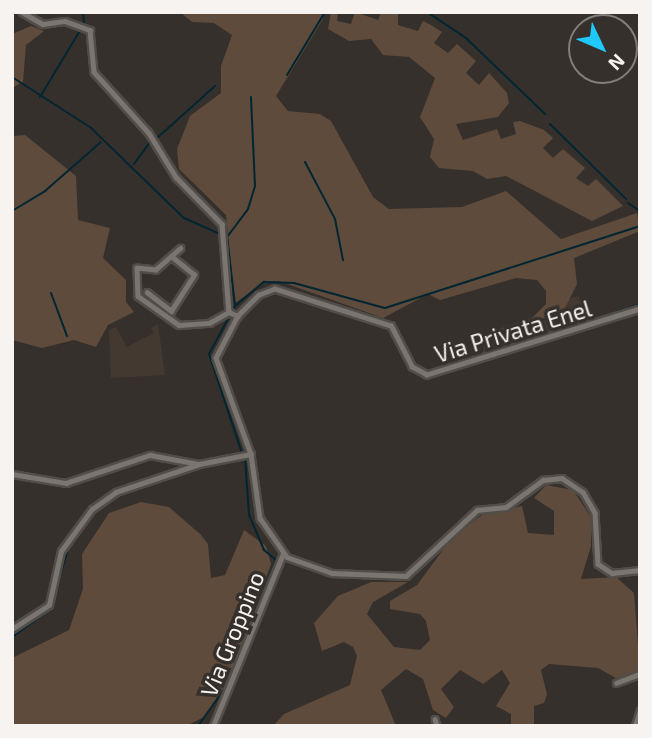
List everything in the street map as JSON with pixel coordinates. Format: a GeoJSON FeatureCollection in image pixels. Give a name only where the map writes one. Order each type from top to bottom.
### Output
{"type":"FeatureCollection","features":[{"type":"Feature","properties":{"kind":"street"},"geometry":{"type":"LineString","coordinates":[[22,12],[43,24],[65,21],[90,30],[94,72],[149,133],[176,177],[222,224],[233,314],[190,326],[169,322],[146,306],[134,286],[135,272],[140,267],[156,270],[173,258],[181,248]]}},
{"type":"Feature","properties":{"kind":"street"},"geometry":{"type":"LineString","coordinates":[[147,292],[171,311],[194,275],[173,258]]}},
{"type":"Feature","properties":{"kind":"street","name":"Via Privata Enel"},"geometry":{"type":"LineString","coordinates":[[283,554],[260,518],[246,456],[216,364],[220,345],[233,314],[259,295],[289,292],[391,327],[412,367],[427,375],[640,309]]}},
{"type":"Feature","properties":{"kind":"street"},"geometry":{"type":"LineString","coordinates":[[12,474],[66,484],[150,455],[199,464]]}},
{"type":"Feature","properties":{"kind":"street"},"geometry":{"type":"LineString","coordinates":[[12,629],[48,605],[61,551],[92,509],[116,492],[199,464],[246,456]]}},
{"type":"Feature","properties":{"kind":"street"},"geometry":{"type":"LineString","coordinates":[[283,554],[332,573],[406,576],[477,510],[506,507],[543,480],[562,478],[583,492],[595,513],[598,564],[612,573],[640,570]]}},
{"type":"Feature","properties":{"kind":"street","name":"Via Groppino"},"geometry":{"type":"LineString","coordinates":[[213,726],[283,554]]}},
{"type":"Feature","properties":{"kind":"street"},"geometry":{"type":"LineString","coordinates":[[616,682],[640,674]]}},
{"type":"Feature","properties":{"kind":"street"},"geometry":{"type":"LineString","coordinates":[[635,726],[640,711]]}},
{"type":"Feature","properties":{"kind":"street"},"geometry":{"type":"LineString","coordinates":[[435,719],[437,726]]}},
{"type":"Feature","properties":{"kind":"shaded area"},"geometry":{"type":"Polygon","coordinates":[[[180,12],[321,12],[323,19],[276,96],[288,111],[320,114],[331,121],[373,197],[389,209],[462,207],[506,191],[561,239],[637,213],[640,231],[574,258],[577,284],[563,312],[483,337],[483,347],[480,335],[532,318],[546,304],[546,291],[537,280],[516,278],[440,300],[428,294],[383,318],[279,281],[265,282],[235,303],[226,215],[179,169],[177,149],[190,116],[221,93],[221,66],[232,35],[214,23],[192,22],[180,12]]]}},
{"type":"Feature","properties":{"kind":"shaded area"},"geometry":{"type":"Polygon","coordinates":[[[331,12],[338,12],[337,21],[351,24],[355,12],[378,20],[381,12],[398,12],[398,25],[418,31],[423,21],[442,32],[434,43],[448,53],[457,44],[476,61],[466,73],[479,85],[489,73],[507,93],[509,103],[498,117],[456,124],[463,140],[497,129],[501,139],[516,134],[513,122],[520,121],[544,130],[553,138],[543,148],[553,158],[563,149],[585,168],[576,178],[588,186],[596,179],[623,206],[592,221],[506,176],[487,179],[473,171],[439,168],[430,157],[434,139],[420,117],[435,78],[409,57],[383,55],[371,39],[349,41],[328,29],[331,12]]]}},
{"type":"Feature","properties":{"kind":"shaded area"},"geometry":{"type":"Polygon","coordinates":[[[31,26],[44,31],[26,45],[23,82],[12,88],[12,34],[31,26]]]}},
{"type":"Feature","properties":{"kind":"shaded area"},"geometry":{"type":"Polygon","coordinates":[[[25,135],[76,176],[78,220],[110,228],[103,258],[126,280],[126,302],[134,312],[108,325],[96,347],[74,340],[42,348],[12,340],[12,136],[25,135]]]}},
{"type":"Feature","properties":{"kind":"shaded area"},"geometry":{"type":"Polygon","coordinates":[[[579,296],[590,324],[483,360],[483,337],[557,316],[568,299],[579,296]]]}},
{"type":"Feature","properties":{"kind":"shaded area"},"geometry":{"type":"Polygon","coordinates":[[[158,324],[165,375],[111,378],[109,330],[116,327],[127,347],[154,333],[151,328],[158,324]]]}},
{"type":"Feature","properties":{"kind":"shaded area"},"geometry":{"type":"Polygon","coordinates":[[[546,485],[573,490],[591,517],[591,546],[581,579],[616,577],[634,593],[640,670],[616,678],[598,668],[549,664],[541,670],[547,694],[544,703],[534,706],[534,726],[511,726],[511,714],[496,706],[510,683],[502,670],[483,684],[460,670],[441,689],[454,707],[446,718],[433,710],[423,679],[406,669],[381,690],[396,726],[273,726],[284,714],[350,685],[357,656],[353,647],[344,642],[322,651],[314,623],[338,596],[371,582],[408,582],[373,602],[367,614],[394,647],[420,650],[430,640],[426,621],[420,614],[390,609],[390,601],[417,585],[451,539],[482,515],[522,506],[528,533],[554,535],[554,511],[534,498],[546,485]]]}},
{"type":"Feature","properties":{"kind":"shaded area"},"geometry":{"type":"Polygon","coordinates":[[[141,502],[169,507],[200,534],[208,544],[211,578],[225,575],[244,530],[266,546],[271,564],[225,690],[206,716],[186,726],[12,726],[12,658],[69,630],[83,589],[82,554],[109,513],[141,502]]]}},
{"type":"Feature","properties":{"kind":"waterway"},"geometry":{"type":"LineString","coordinates":[[83,12],[84,23]]}},
{"type":"Feature","properties":{"kind":"waterway"},"geometry":{"type":"LineString","coordinates":[[287,75],[325,12]]}},
{"type":"Feature","properties":{"kind":"waterway"},"geometry":{"type":"LineString","coordinates":[[427,12],[466,38],[545,114]]}},
{"type":"Feature","properties":{"kind":"waterway"},"geometry":{"type":"LineString","coordinates":[[40,97],[81,29]]}},
{"type":"Feature","properties":{"kind":"waterway"},"geometry":{"type":"LineString","coordinates":[[12,77],[90,127],[184,218],[220,234]]}},
{"type":"Feature","properties":{"kind":"waterway"},"geometry":{"type":"LineString","coordinates":[[157,138],[215,86]]}},
{"type":"Feature","properties":{"kind":"waterway"},"geometry":{"type":"LineString","coordinates":[[235,305],[227,237],[248,209],[255,186],[251,97]]}},
{"type":"Feature","properties":{"kind":"waterway"},"geometry":{"type":"LineString","coordinates":[[550,124],[626,199]]}},
{"type":"Feature","properties":{"kind":"waterway"},"geometry":{"type":"LineString","coordinates":[[134,164],[151,141]]}},
{"type":"Feature","properties":{"kind":"waterway"},"geometry":{"type":"LineString","coordinates":[[12,211],[45,191],[101,142]]}},
{"type":"Feature","properties":{"kind":"waterway"},"geometry":{"type":"LineString","coordinates":[[305,162],[335,219],[343,260]]}},
{"type":"Feature","properties":{"kind":"waterway"},"geometry":{"type":"LineString","coordinates":[[628,203],[640,211]]}},
{"type":"Feature","properties":{"kind":"waterway"},"geometry":{"type":"LineString","coordinates":[[242,453],[209,354],[235,306],[264,282],[294,283],[385,308],[640,226]]}},
{"type":"Feature","properties":{"kind":"waterway"},"geometry":{"type":"LineString","coordinates":[[51,293],[67,336]]}},
{"type":"Feature","properties":{"kind":"waterway"},"geometry":{"type":"LineString","coordinates":[[590,321],[640,304]]}},
{"type":"Feature","properties":{"kind":"waterway"},"geometry":{"type":"LineString","coordinates":[[184,471],[243,458]]}},
{"type":"Feature","properties":{"kind":"waterway"},"geometry":{"type":"LineString","coordinates":[[238,659],[276,560],[264,550],[249,515],[245,458]]}},
{"type":"Feature","properties":{"kind":"waterway"},"geometry":{"type":"LineString","coordinates":[[164,474],[180,469]]}},
{"type":"Feature","properties":{"kind":"waterway"},"geometry":{"type":"LineString","coordinates":[[117,489],[129,486]]}},
{"type":"Feature","properties":{"kind":"waterway"},"geometry":{"type":"LineString","coordinates":[[83,517],[110,494]]}},
{"type":"Feature","properties":{"kind":"waterway"},"geometry":{"type":"LineString","coordinates":[[12,637],[50,610],[70,542]]}},
{"type":"Feature","properties":{"kind":"waterway"},"geometry":{"type":"LineString","coordinates":[[198,726],[228,684]]}}]}
